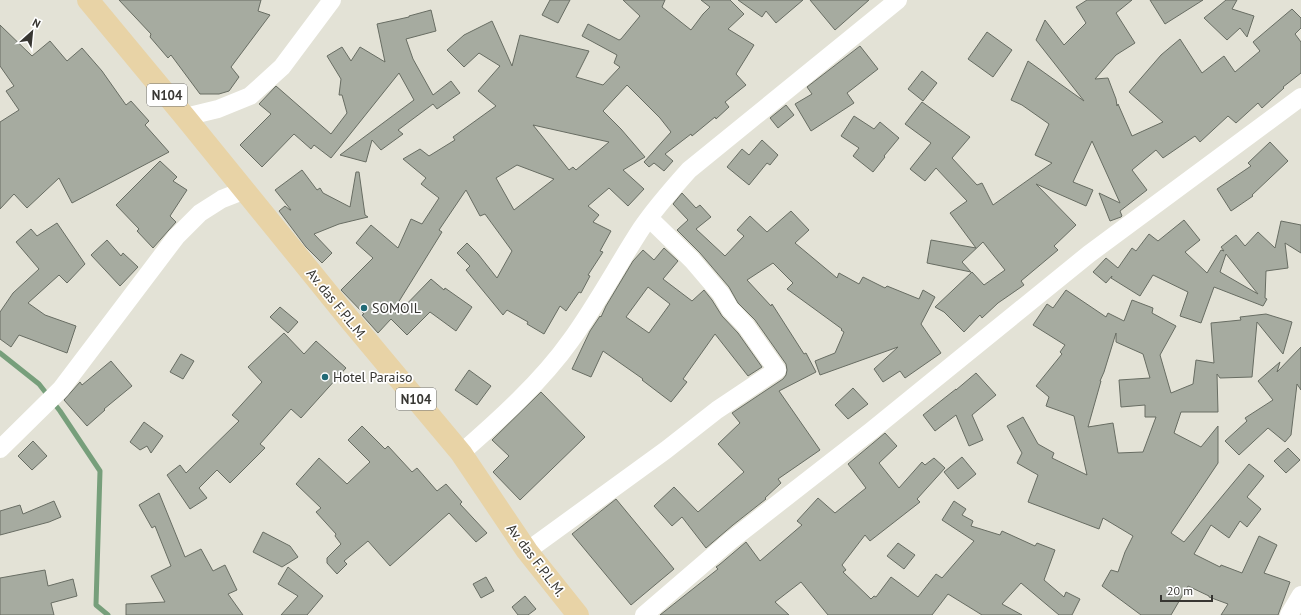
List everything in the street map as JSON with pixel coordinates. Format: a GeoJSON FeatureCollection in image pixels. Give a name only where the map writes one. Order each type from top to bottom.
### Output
{"type":"FeatureCollection","features":[{"type":"Feature","properties":{"kind":"main road","name":"Av. das F.P.L.M."},"geometry":{"type":"LineString","coordinates":[[88,0],[349,319],[461,453],[527,551],[578,615]]}},
{"type":"Feature","properties":{"kind":"street"},"geometry":{"type":"LineString","coordinates":[[185,117],[218,109],[250,96],[282,67],[332,0]]}},
{"type":"Feature","properties":{"kind":"street"},"geometry":{"type":"LineString","coordinates":[[461,453],[490,429],[542,376],[570,342],[600,299],[642,228],[664,198],[689,170],[898,0]]}},
{"type":"Feature","properties":{"kind":"street"},"geometry":{"type":"LineString","coordinates":[[644,615],[730,541],[871,431],[1089,254],[1301,97]]}},
{"type":"Feature","properties":{"kind":"street"},"geometry":{"type":"LineString","coordinates":[[0,449],[61,389],[176,237],[200,213],[222,199],[245,190]]}},
{"type":"Feature","properties":{"kind":"street"},"geometry":{"type":"LineString","coordinates":[[527,551],[666,450],[718,410],[777,370],[746,326],[730,309],[721,294],[697,266],[649,218]]}},
{"type":"Feature","properties":{"kind":"street"},"geometry":{"type":"LineString","coordinates":[[1289,615],[1301,596]]}},
{"type":"Feature","properties":{"kind":"building"},"geometry":{"type":"Polygon","coordinates":[[[119,0],[261,0],[258,11],[270,15],[231,67],[239,77],[229,91],[219,94],[200,94],[171,55],[168,58],[150,37],[151,34],[119,0]]]}},
{"type":"Feature","properties":{"kind":"building"},"geometry":{"type":"Polygon","coordinates":[[[550,0],[570,0],[558,23],[542,15],[550,0]]]}},
{"type":"Feature","properties":{"kind":"building"},"geometry":{"type":"Polygon","coordinates":[[[623,0],[665,0],[662,7],[691,30],[710,7],[701,0],[730,0],[744,14],[728,29],[754,45],[736,74],[746,85],[725,102],[729,107],[716,119],[715,117],[692,136],[691,134],[665,154],[673,161],[664,171],[654,163],[649,167],[644,162],[671,132],[660,118],[627,85],[603,111],[645,157],[623,170],[644,189],[628,206],[609,188],[588,206],[599,215],[593,222],[611,231],[600,251],[603,252],[588,275],[590,276],[581,293],[579,292],[566,311],[560,306],[544,334],[527,324],[528,322],[507,310],[503,315],[466,270],[470,266],[457,253],[467,243],[497,278],[512,251],[485,214],[480,216],[466,190],[439,230],[442,232],[393,311],[397,314],[431,279],[444,290],[445,288],[472,307],[456,331],[430,312],[407,335],[391,319],[378,333],[362,315],[364,314],[341,290],[373,258],[356,243],[371,225],[398,248],[411,219],[422,224],[439,198],[421,184],[426,178],[403,159],[420,149],[429,156],[455,140],[453,137],[496,106],[478,91],[500,66],[479,53],[464,67],[447,50],[464,35],[492,21],[512,66],[520,35],[589,51],[576,77],[603,85],[620,67],[614,63],[617,55],[582,36],[588,24],[619,40],[640,16],[623,0]],[[533,125],[569,170],[573,167],[576,170],[609,142],[533,125]],[[517,165],[496,178],[514,210],[554,179],[517,165]]]}},
{"type":"Feature","properties":{"kind":"building"},"geometry":{"type":"Polygon","coordinates":[[[738,0],[803,0],[776,23],[766,11],[762,17],[738,0]]]}},
{"type":"Feature","properties":{"kind":"building"},"geometry":{"type":"Polygon","coordinates":[[[810,0],[869,0],[835,30],[810,0]]]}},
{"type":"Feature","properties":{"kind":"building"},"geometry":{"type":"Polygon","coordinates":[[[1087,0],[1132,0],[1116,13],[1135,43],[1116,55],[1095,79],[1108,78],[1117,106],[1118,104],[1132,136],[1163,122],[1129,92],[1161,55],[1180,39],[1202,73],[1224,56],[1235,72],[1260,51],[1253,42],[1292,9],[1301,18],[1301,28],[1295,34],[1301,42],[1301,73],[1283,87],[1284,88],[1262,108],[1258,103],[1236,123],[1228,116],[1200,142],[1195,136],[1163,158],[1156,150],[1132,170],[1147,190],[1120,211],[1121,217],[1110,221],[1099,193],[1120,203],[1092,141],[1073,182],[1093,190],[1086,206],[1036,184],[1076,225],[1054,246],[1058,250],[1021,281],[1024,285],[998,303],[982,318],[980,315],[964,332],[944,312],[935,307],[972,272],[984,285],[1005,270],[983,242],[962,262],[971,272],[927,263],[931,240],[976,248],[950,213],[967,201],[936,168],[925,181],[910,169],[931,143],[905,124],[922,102],[970,137],[952,158],[977,185],[982,183],[993,205],[1052,163],[1035,155],[1049,124],[1022,105],[1011,100],[1028,61],[1084,101],[1036,40],[1045,20],[1064,45],[1086,23],[1076,7],[1087,0]]]}},
{"type":"Feature","properties":{"kind":"building"},"geometry":{"type":"Polygon","coordinates":[[[1150,0],[1203,0],[1165,24],[1150,0]]]}},
{"type":"Feature","properties":{"kind":"building"},"geometry":{"type":"Polygon","coordinates":[[[1226,0],[1237,0],[1232,9],[1254,16],[1247,37],[1240,28],[1227,40],[1204,18],[1226,0]]]}},
{"type":"Feature","properties":{"kind":"building"},"geometry":{"type":"Polygon","coordinates":[[[431,10],[436,31],[406,39],[413,59],[433,95],[451,81],[460,93],[437,109],[433,104],[398,130],[403,134],[381,150],[372,140],[366,162],[340,155],[414,100],[399,73],[331,158],[314,145],[311,149],[294,134],[262,167],[240,145],[271,114],[259,104],[276,86],[331,134],[347,113],[342,95],[339,95],[341,79],[327,56],[342,47],[351,61],[360,47],[385,62],[377,24],[409,17],[431,10]]]}},
{"type":"Feature","properties":{"kind":"building"},"geometry":{"type":"Polygon","coordinates":[[[0,25],[32,56],[50,41],[67,61],[82,48],[102,71],[126,105],[131,101],[149,121],[145,125],[169,152],[72,203],[59,178],[27,208],[14,194],[0,209],[0,122],[19,110],[6,91],[14,86],[0,66],[0,25]]]}},
{"type":"Feature","properties":{"kind":"building"},"geometry":{"type":"Polygon","coordinates":[[[987,32],[1012,50],[993,77],[968,59],[987,32]]]}},
{"type":"Feature","properties":{"kind":"building"},"geometry":{"type":"Polygon","coordinates":[[[860,46],[878,69],[847,93],[854,103],[811,131],[795,104],[812,94],[807,87],[860,46]]]}},
{"type":"Feature","properties":{"kind":"building"},"geometry":{"type":"Polygon","coordinates":[[[922,71],[937,83],[923,101],[908,89],[922,71]]]}},
{"type":"Feature","properties":{"kind":"building"},"geometry":{"type":"Polygon","coordinates":[[[786,105],[794,115],[778,128],[770,118],[786,105]]]}},
{"type":"Feature","properties":{"kind":"building"},"geometry":{"type":"Polygon","coordinates":[[[854,116],[874,129],[880,122],[899,138],[873,172],[853,156],[859,148],[841,136],[854,116]]]}},
{"type":"Feature","properties":{"kind":"building"},"geometry":{"type":"Polygon","coordinates":[[[762,140],[778,155],[770,165],[767,163],[749,185],[727,167],[742,149],[749,155],[762,140]]]}},
{"type":"Feature","properties":{"kind":"building"},"geometry":{"type":"Polygon","coordinates":[[[1270,142],[1288,161],[1252,195],[1253,196],[1231,211],[1217,189],[1251,166],[1248,163],[1270,142]]]}},
{"type":"Feature","properties":{"kind":"building"},"geometry":{"type":"Polygon","coordinates":[[[160,161],[177,177],[173,181],[187,190],[170,216],[176,222],[153,248],[137,231],[139,229],[116,205],[160,161]]]}},
{"type":"Feature","properties":{"kind":"building"},"geometry":{"type":"Polygon","coordinates":[[[302,170],[317,190],[320,188],[323,193],[350,207],[356,172],[359,172],[365,215],[368,217],[339,224],[314,234],[332,253],[322,263],[306,247],[279,211],[285,206],[291,210],[275,190],[302,170]]]}},
{"type":"Feature","properties":{"kind":"building"},"geometry":{"type":"Polygon","coordinates":[[[682,193],[696,208],[700,205],[711,217],[696,229],[725,256],[744,236],[737,230],[750,216],[767,232],[791,211],[809,230],[795,243],[837,278],[839,273],[859,284],[863,277],[885,288],[887,286],[919,299],[923,290],[935,297],[921,324],[941,353],[905,378],[900,371],[883,382],[874,369],[898,347],[820,375],[815,361],[835,353],[844,332],[841,330],[842,329],[787,289],[793,283],[773,263],[747,280],[771,306],[772,304],[804,354],[806,353],[816,372],[779,391],[820,450],[778,479],[781,483],[765,498],[766,499],[706,548],[682,517],[672,526],[654,506],[674,487],[698,512],[744,472],[718,444],[740,423],[732,413],[783,379],[787,370],[786,364],[755,320],[738,303],[729,287],[700,253],[677,230],[688,220],[673,204],[682,193]]]}},
{"type":"Feature","properties":{"kind":"building"},"geometry":{"type":"Polygon","coordinates":[[[1184,220],[1200,240],[1185,252],[1207,273],[1221,250],[1224,251],[1221,247],[1236,235],[1245,246],[1258,232],[1275,248],[1281,221],[1301,225],[1301,253],[1285,243],[1288,268],[1266,271],[1265,298],[1267,299],[1263,306],[1214,287],[1201,323],[1180,316],[1188,292],[1153,275],[1140,296],[1111,278],[1112,276],[1106,283],[1093,272],[1106,258],[1118,268],[1132,248],[1136,251],[1149,234],[1158,241],[1184,220]],[[1226,254],[1220,272],[1258,294],[1226,254]]]}},
{"type":"Feature","properties":{"kind":"building"},"geometry":{"type":"Polygon","coordinates":[[[57,223],[85,264],[67,283],[59,275],[28,303],[45,315],[76,326],[67,353],[19,335],[11,347],[0,339],[0,312],[13,293],[39,269],[16,242],[31,229],[37,236],[57,223]]]}},
{"type":"Feature","properties":{"kind":"building"},"geometry":{"type":"Polygon","coordinates":[[[107,240],[121,256],[123,253],[138,267],[120,286],[91,255],[107,240]]]}},
{"type":"Feature","properties":{"kind":"building"},"geometry":{"type":"Polygon","coordinates":[[[664,248],[678,261],[663,279],[692,301],[704,290],[722,316],[738,333],[762,367],[748,376],[715,334],[683,379],[687,382],[671,402],[642,380],[643,379],[603,351],[591,377],[572,369],[590,331],[600,316],[601,317],[633,261],[643,250],[654,260],[664,248]],[[648,287],[626,317],[649,333],[670,304],[648,287]]]}},
{"type":"Feature","properties":{"kind":"building"},"geometry":{"type":"Polygon","coordinates":[[[1066,290],[1106,317],[1108,313],[1124,321],[1132,300],[1153,308],[1152,313],[1176,326],[1160,355],[1171,393],[1193,384],[1196,360],[1214,363],[1211,323],[1241,320],[1240,317],[1266,314],[1292,322],[1283,354],[1257,322],[1252,377],[1220,378],[1217,374],[1218,412],[1181,412],[1174,433],[1201,447],[1218,426],[1218,463],[1171,533],[1184,542],[1249,464],[1264,476],[1247,497],[1261,509],[1247,527],[1240,521],[1229,538],[1211,525],[1194,554],[1220,567],[1221,565],[1242,573],[1259,536],[1277,545],[1264,573],[1290,582],[1278,615],[1221,615],[1228,604],[1209,597],[1188,586],[1171,615],[1141,615],[1102,586],[1111,570],[1118,572],[1125,552],[1133,536],[1103,518],[1099,529],[1028,502],[1038,475],[1017,463],[1022,453],[1007,426],[1023,417],[1038,444],[1054,453],[1052,458],[1087,475],[1074,416],[1046,406],[1049,397],[1036,386],[1062,354],[1060,352],[1065,345],[1033,325],[1047,304],[1053,308],[1066,290]],[[1116,333],[1100,381],[1088,427],[1113,423],[1118,453],[1143,452],[1156,417],[1145,417],[1145,405],[1121,407],[1119,380],[1150,378],[1143,354],[1116,342],[1116,333]]]}},
{"type":"Feature","properties":{"kind":"building"},"geometry":{"type":"Polygon","coordinates":[[[280,307],[298,322],[288,333],[270,317],[280,307]]]}},
{"type":"Feature","properties":{"kind":"building"},"geometry":{"type":"Polygon","coordinates":[[[284,333],[304,354],[316,341],[346,368],[301,418],[291,409],[260,444],[265,448],[230,483],[217,470],[199,488],[207,498],[190,509],[167,475],[180,465],[186,473],[239,421],[232,415],[262,382],[248,367],[284,333]]]}},
{"type":"Feature","properties":{"kind":"building"},"geometry":{"type":"Polygon","coordinates":[[[1301,347],[1301,390],[1297,384],[1291,435],[1285,442],[1268,428],[1239,455],[1225,441],[1247,421],[1245,418],[1273,400],[1258,381],[1280,362],[1277,372],[1301,347]]]}},
{"type":"Feature","properties":{"kind":"building"},"geometry":{"type":"Polygon","coordinates":[[[181,354],[194,361],[183,379],[170,372],[181,354]]]}},
{"type":"Feature","properties":{"kind":"building"},"geometry":{"type":"Polygon","coordinates":[[[111,361],[132,386],[104,409],[105,410],[87,426],[64,400],[80,382],[82,385],[111,361]]]}},
{"type":"Feature","properties":{"kind":"building"},"geometry":{"type":"Polygon","coordinates":[[[469,370],[491,386],[477,405],[455,390],[469,370]]]}},
{"type":"Feature","properties":{"kind":"building"},"geometry":{"type":"Polygon","coordinates":[[[976,373],[996,395],[972,415],[983,440],[969,446],[956,415],[935,431],[923,415],[976,373]]]}},
{"type":"Feature","properties":{"kind":"building"},"geometry":{"type":"Polygon","coordinates":[[[853,388],[868,404],[848,419],[835,405],[853,388]]]}},
{"type":"Feature","properties":{"kind":"building"},"geometry":{"type":"Polygon","coordinates":[[[541,392],[585,437],[520,500],[493,472],[509,456],[492,440],[541,392]]]}},
{"type":"Feature","properties":{"kind":"building"},"geometry":{"type":"Polygon","coordinates":[[[144,422],[163,436],[151,453],[147,446],[140,450],[130,442],[144,422]]]}},
{"type":"Feature","properties":{"kind":"building"},"geometry":{"type":"Polygon","coordinates":[[[362,426],[385,449],[388,446],[412,472],[417,468],[437,491],[446,484],[462,502],[460,504],[487,533],[476,542],[449,513],[390,566],[368,541],[344,561],[347,564],[337,574],[327,563],[327,558],[341,544],[335,536],[336,534],[316,512],[321,508],[296,484],[319,458],[347,484],[370,462],[348,440],[362,426]]]}},
{"type":"Feature","properties":{"kind":"building"},"geometry":{"type":"Polygon","coordinates":[[[885,433],[897,446],[879,463],[899,488],[922,462],[925,465],[934,458],[945,468],[917,499],[920,502],[870,541],[865,535],[842,565],[846,570],[843,572],[871,599],[874,596],[876,597],[891,577],[918,597],[936,574],[942,578],[974,541],[942,520],[954,501],[966,509],[962,515],[973,521],[971,526],[1000,535],[1002,531],[1035,546],[1037,543],[1055,550],[1044,580],[1064,597],[1066,592],[1080,599],[1072,615],[1059,615],[1021,583],[1002,604],[1022,615],[982,615],[948,594],[932,615],[828,615],[801,582],[775,602],[789,615],[660,615],[718,569],[716,567],[746,542],[760,561],[802,525],[797,521],[818,498],[835,513],[866,488],[848,464],[885,433]]]}},
{"type":"Feature","properties":{"kind":"building"},"geometry":{"type":"Polygon","coordinates":[[[33,441],[47,456],[32,470],[18,456],[33,441]]]}},
{"type":"Feature","properties":{"kind":"building"},"geometry":{"type":"Polygon","coordinates":[[[1288,448],[1300,460],[1286,473],[1274,461],[1288,448]]]}},
{"type":"Feature","properties":{"kind":"building"},"geometry":{"type":"Polygon","coordinates":[[[962,457],[976,474],[958,489],[944,472],[962,457]]]}},
{"type":"Feature","properties":{"kind":"building"},"geometry":{"type":"Polygon","coordinates":[[[159,493],[185,557],[201,549],[213,571],[225,565],[237,590],[228,594],[243,615],[126,615],[126,604],[165,602],[151,576],[171,566],[155,526],[152,528],[139,505],[159,493]]]}},
{"type":"Feature","properties":{"kind":"building"},"geometry":{"type":"Polygon","coordinates":[[[616,499],[674,569],[631,605],[572,534],[616,499]]]}},
{"type":"Feature","properties":{"kind":"building"},"geometry":{"type":"Polygon","coordinates":[[[54,501],[61,517],[49,522],[0,535],[0,511],[20,505],[23,514],[54,501]]]}},
{"type":"Feature","properties":{"kind":"building"},"geometry":{"type":"Polygon","coordinates":[[[263,532],[290,546],[298,557],[282,567],[253,552],[263,532]]]}},
{"type":"Feature","properties":{"kind":"building"},"geometry":{"type":"Polygon","coordinates":[[[898,543],[915,555],[904,569],[887,556],[898,543]]]}},
{"type":"Feature","properties":{"kind":"building"},"geometry":{"type":"Polygon","coordinates":[[[288,567],[323,596],[307,615],[281,615],[298,596],[278,584],[288,567]]]}},
{"type":"Feature","properties":{"kind":"building"},"geometry":{"type":"Polygon","coordinates":[[[45,570],[48,586],[73,579],[77,596],[51,603],[54,615],[0,615],[0,578],[45,570]]]}},
{"type":"Feature","properties":{"kind":"building"},"geometry":{"type":"Polygon","coordinates":[[[486,577],[494,591],[481,598],[473,584],[486,577]]]}},
{"type":"Feature","properties":{"kind":"building"},"geometry":{"type":"Polygon","coordinates":[[[525,596],[536,609],[528,615],[518,615],[512,607],[525,596]]]}},
{"type":"Feature","properties":{"kind":"waterway"},"geometry":{"type":"LineString","coordinates":[[0,353],[39,384],[60,411],[100,471],[96,605],[108,615]]}},
{"type":"Feature","properties":{"kind":"place","name":"SOMOIL"},"geometry":{"type":"Point","coordinates":[364,308]}},
{"type":"Feature","properties":{"kind":"place","name":"Hotel Paraiso"},"geometry":{"type":"Point","coordinates":[325,377]}}]}
